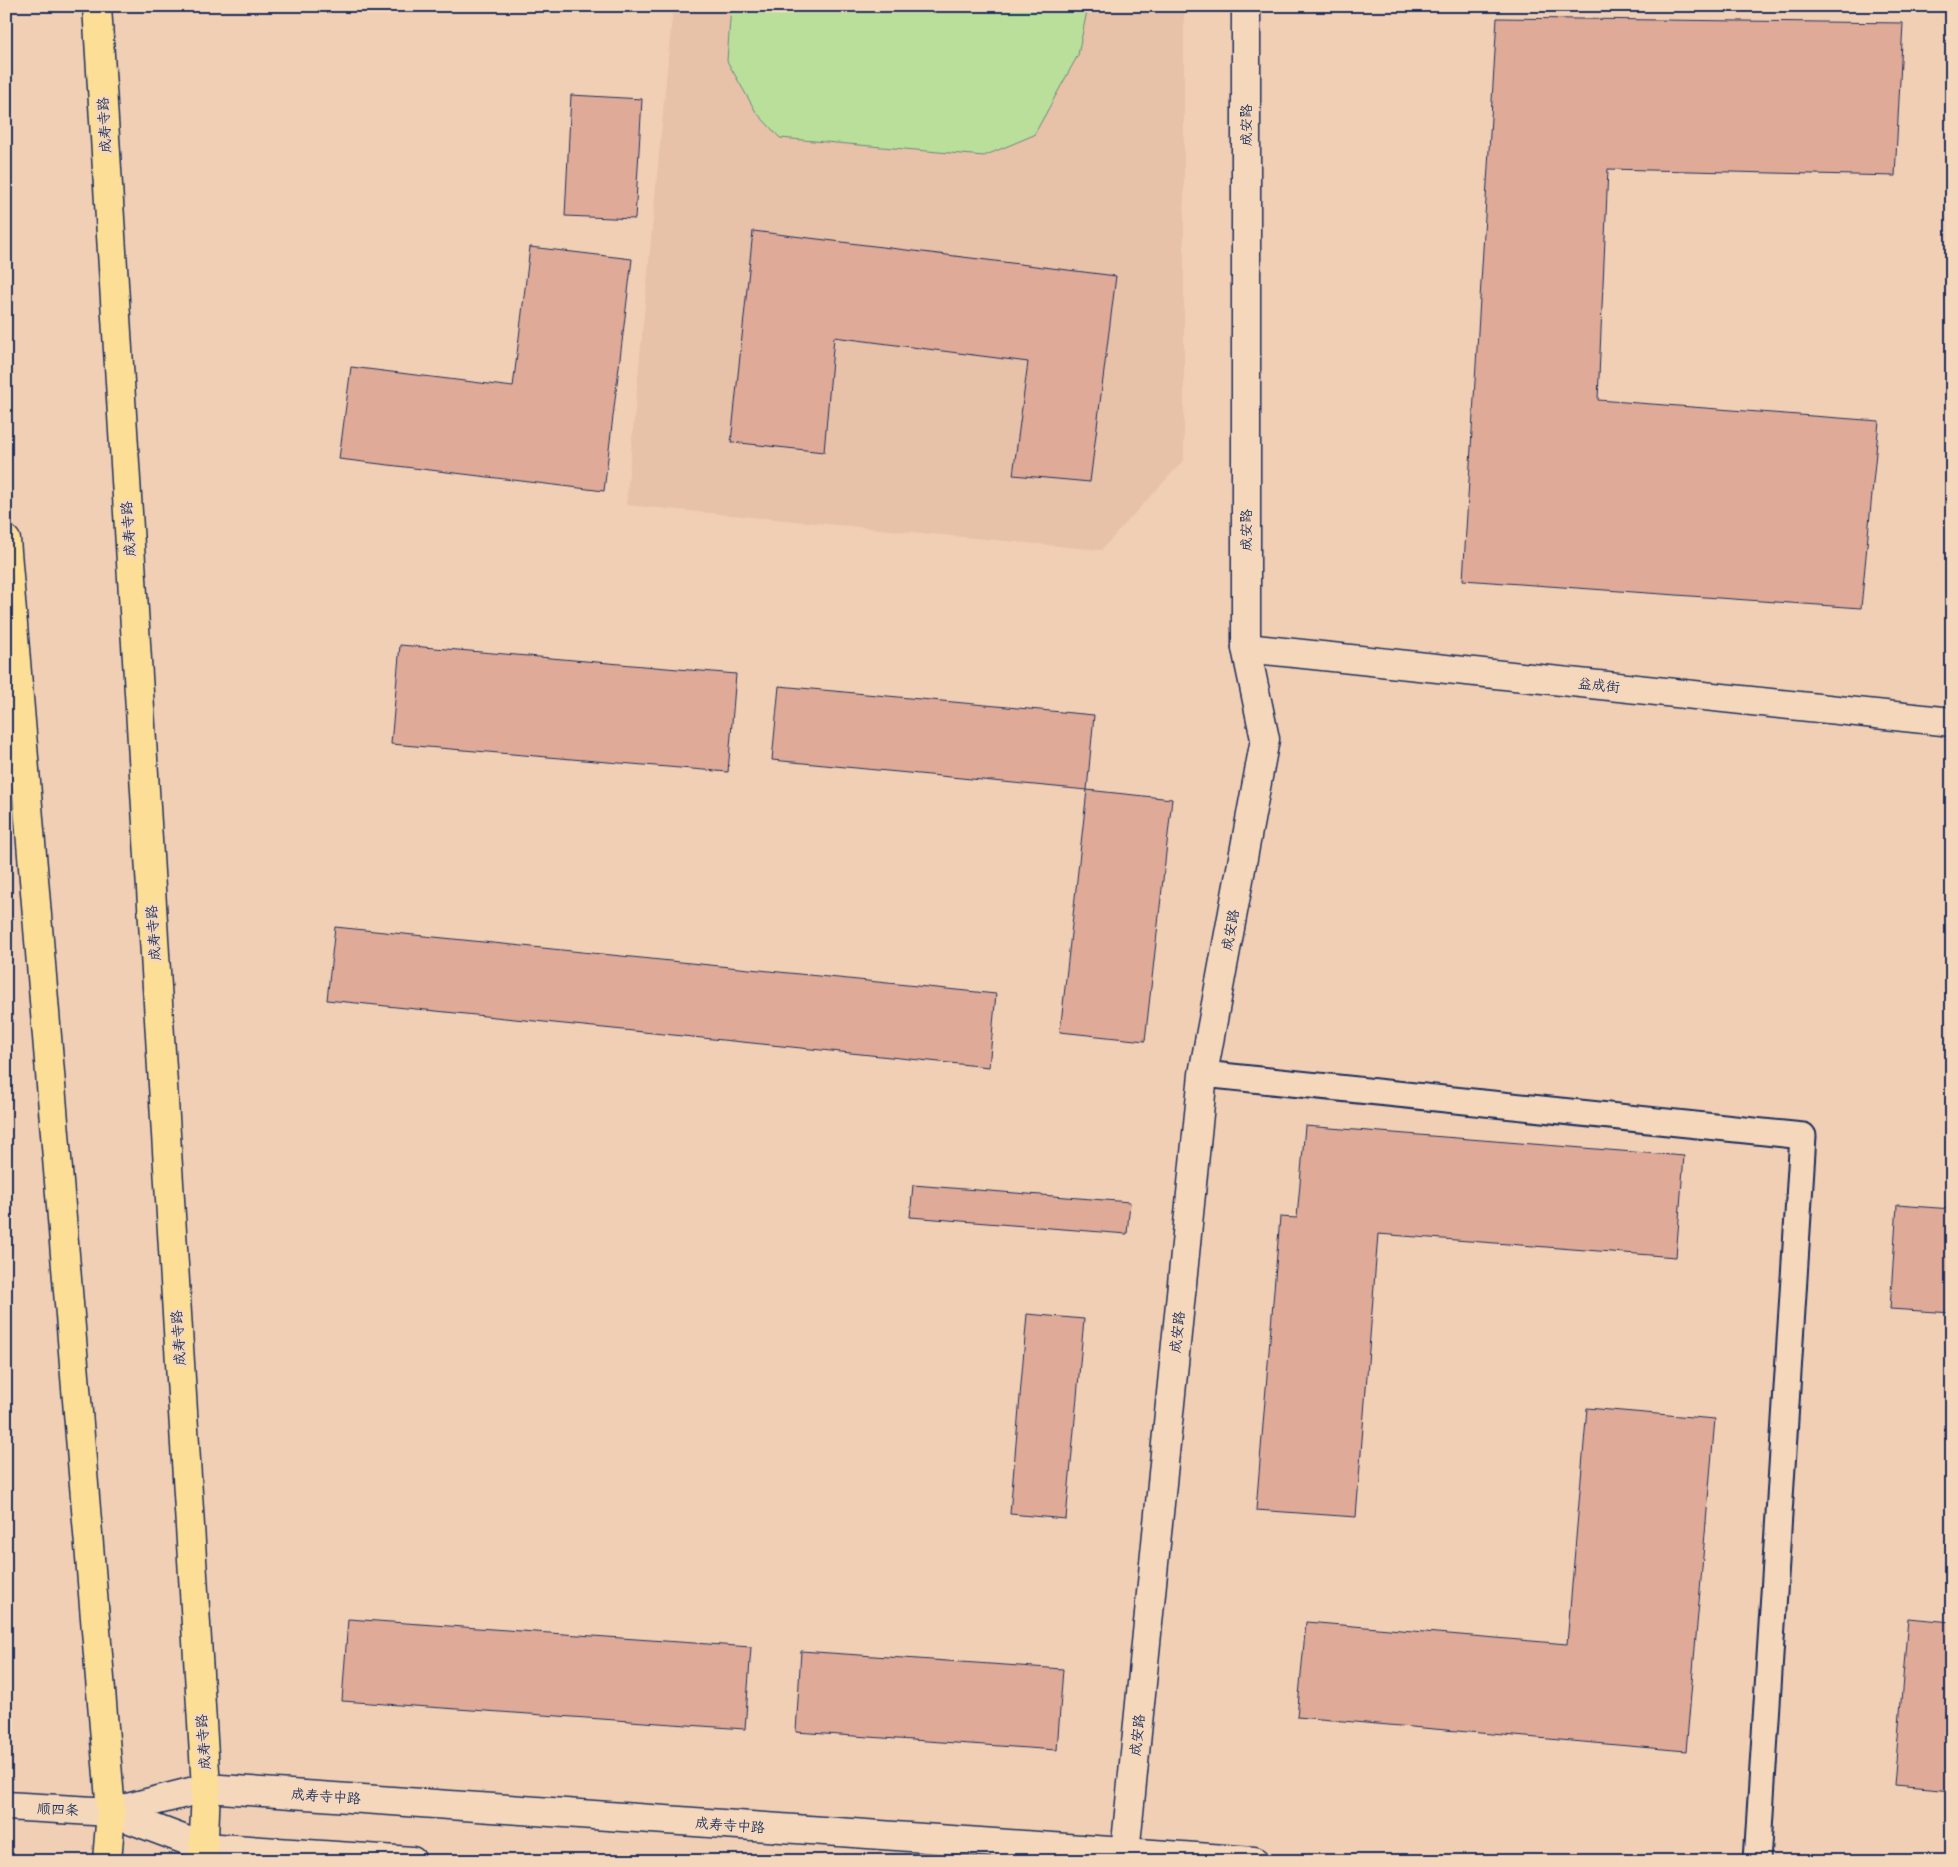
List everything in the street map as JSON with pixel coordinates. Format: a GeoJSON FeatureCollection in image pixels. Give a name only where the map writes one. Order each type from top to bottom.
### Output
{"type":"FeatureCollection","features":[{"type":"Feature","properties":{"kind":"main road","name":"成寿寺路"},"geometry":{"type":"LineString","coordinates":[[97,6],[206,1788],[203,1854]]}},
{"type":"Feature","properties":{"kind":"main road"},"geometry":{"type":"LineString","coordinates":[[6,540],[111,1812],[108,1861]]}},
{"type":"Feature","properties":{"kind":"street","name":"成安路"},"geometry":{"type":"LineString","coordinates":[[1126,1853],[1203,1074],[1265,739],[1246,648],[1246,6]]}},
{"type":"Feature","properties":{"kind":"street","name":"益成街"},"geometry":{"type":"LineString","coordinates":[[1246,648],[1952,722]]}},
{"type":"Feature","properties":{"kind":"street","name":"成寿寺中路"},"geometry":{"type":"LineString","coordinates":[[111,1812],[206,1788],[1254,1861]]}},
{"type":"Feature","properties":{"kind":"street","name":"顺四条"},"geometry":{"type":"LineString","coordinates":[[6,1806],[111,1812]]}},
{"type":"Feature","properties":{"kind":"street"},"geometry":{"type":"LineString","coordinates":[[111,1812],[203,1854],[412,1861]]}},
{"type":"Feature","properties":{"kind":"lane"},"geometry":{"type":"LineString","coordinates":[[1203,1074],[1803,1136],[1757,1861]]}},
{"type":"Feature","properties":{"kind":"shaded area"},"geometry":{"type":"Polygon","coordinates":[[[673,6],[1184,6],[1184,460],[1101,550],[626,505],[673,6]]]}},
{"type":"Feature","properties":{"kind":"green space"},"geometry":{"type":"Polygon","coordinates":[[[731,6],[1088,6],[1078,55],[1034,135],[984,156],[780,138],[756,112],[727,61],[731,6]]]}},
{"type":"Feature","properties":{"kind":"building"},"geometry":{"type":"Polygon","coordinates":[[[1497,18],[1903,23],[1895,176],[1608,169],[1598,400],[1879,421],[1861,608],[1463,580],[1497,18]]]}},
{"type":"Feature","properties":{"kind":"building"},"geometry":{"type":"Polygon","coordinates":[[[571,95],[642,99],[635,219],[565,216],[571,95]]]}},
{"type":"Feature","properties":{"kind":"building"},"geometry":{"type":"Polygon","coordinates":[[[753,231],[1116,276],[1090,482],[1013,475],[1028,362],[834,337],[824,452],[731,442],[753,231]]]}},
{"type":"Feature","properties":{"kind":"building"},"geometry":{"type":"Polygon","coordinates":[[[530,247],[632,259],[604,491],[339,459],[351,367],[513,387],[530,247]]]}},
{"type":"Feature","properties":{"kind":"building"},"geometry":{"type":"Polygon","coordinates":[[[400,645],[736,674],[728,772],[391,744],[400,645]]]}},
{"type":"Feature","properties":{"kind":"building"},"geometry":{"type":"Polygon","coordinates":[[[779,686],[1094,715],[1087,790],[772,760],[779,686]]]}},
{"type":"Feature","properties":{"kind":"building"},"geometry":{"type":"Polygon","coordinates":[[[1087,790],[1172,799],[1145,1041],[1060,1032],[1087,790]]]}},
{"type":"Feature","properties":{"kind":"building"},"geometry":{"type":"Polygon","coordinates":[[[335,927],[996,994],[989,1067],[327,1000],[335,927]]]}},
{"type":"Feature","properties":{"kind":"building"},"geometry":{"type":"Polygon","coordinates":[[[1305,1126],[1684,1156],[1676,1257],[1378,1234],[1356,1517],[1256,1510],[1280,1217],[1297,1218],[1305,1126]]]}},
{"type":"Feature","properties":{"kind":"building"},"geometry":{"type":"Polygon","coordinates":[[[913,1185],[1130,1202],[1127,1234],[910,1217],[913,1185]]]}},
{"type":"Feature","properties":{"kind":"building"},"geometry":{"type":"Polygon","coordinates":[[[1897,1205],[1952,1209],[1952,1313],[1890,1309],[1897,1205]]]}},
{"type":"Feature","properties":{"kind":"building"},"geometry":{"type":"Polygon","coordinates":[[[1027,1314],[1084,1319],[1066,1519],[1010,1514],[1027,1314]]]}},
{"type":"Feature","properties":{"kind":"building"},"geometry":{"type":"Polygon","coordinates":[[[1587,1408],[1715,1419],[1686,1751],[1297,1717],[1306,1622],[1567,1644],[1587,1408]]]}},
{"type":"Feature","properties":{"kind":"building"},"geometry":{"type":"Polygon","coordinates":[[[1908,1618],[1952,1622],[1952,1790],[1894,1785],[1908,1618]]]}},
{"type":"Feature","properties":{"kind":"building"},"geometry":{"type":"Polygon","coordinates":[[[348,1619],[751,1647],[745,1729],[342,1701],[348,1619]]]}},
{"type":"Feature","properties":{"kind":"building"},"geometry":{"type":"Polygon","coordinates":[[[801,1651],[1063,1669],[1057,1750],[796,1732],[801,1651]]]}}]}
